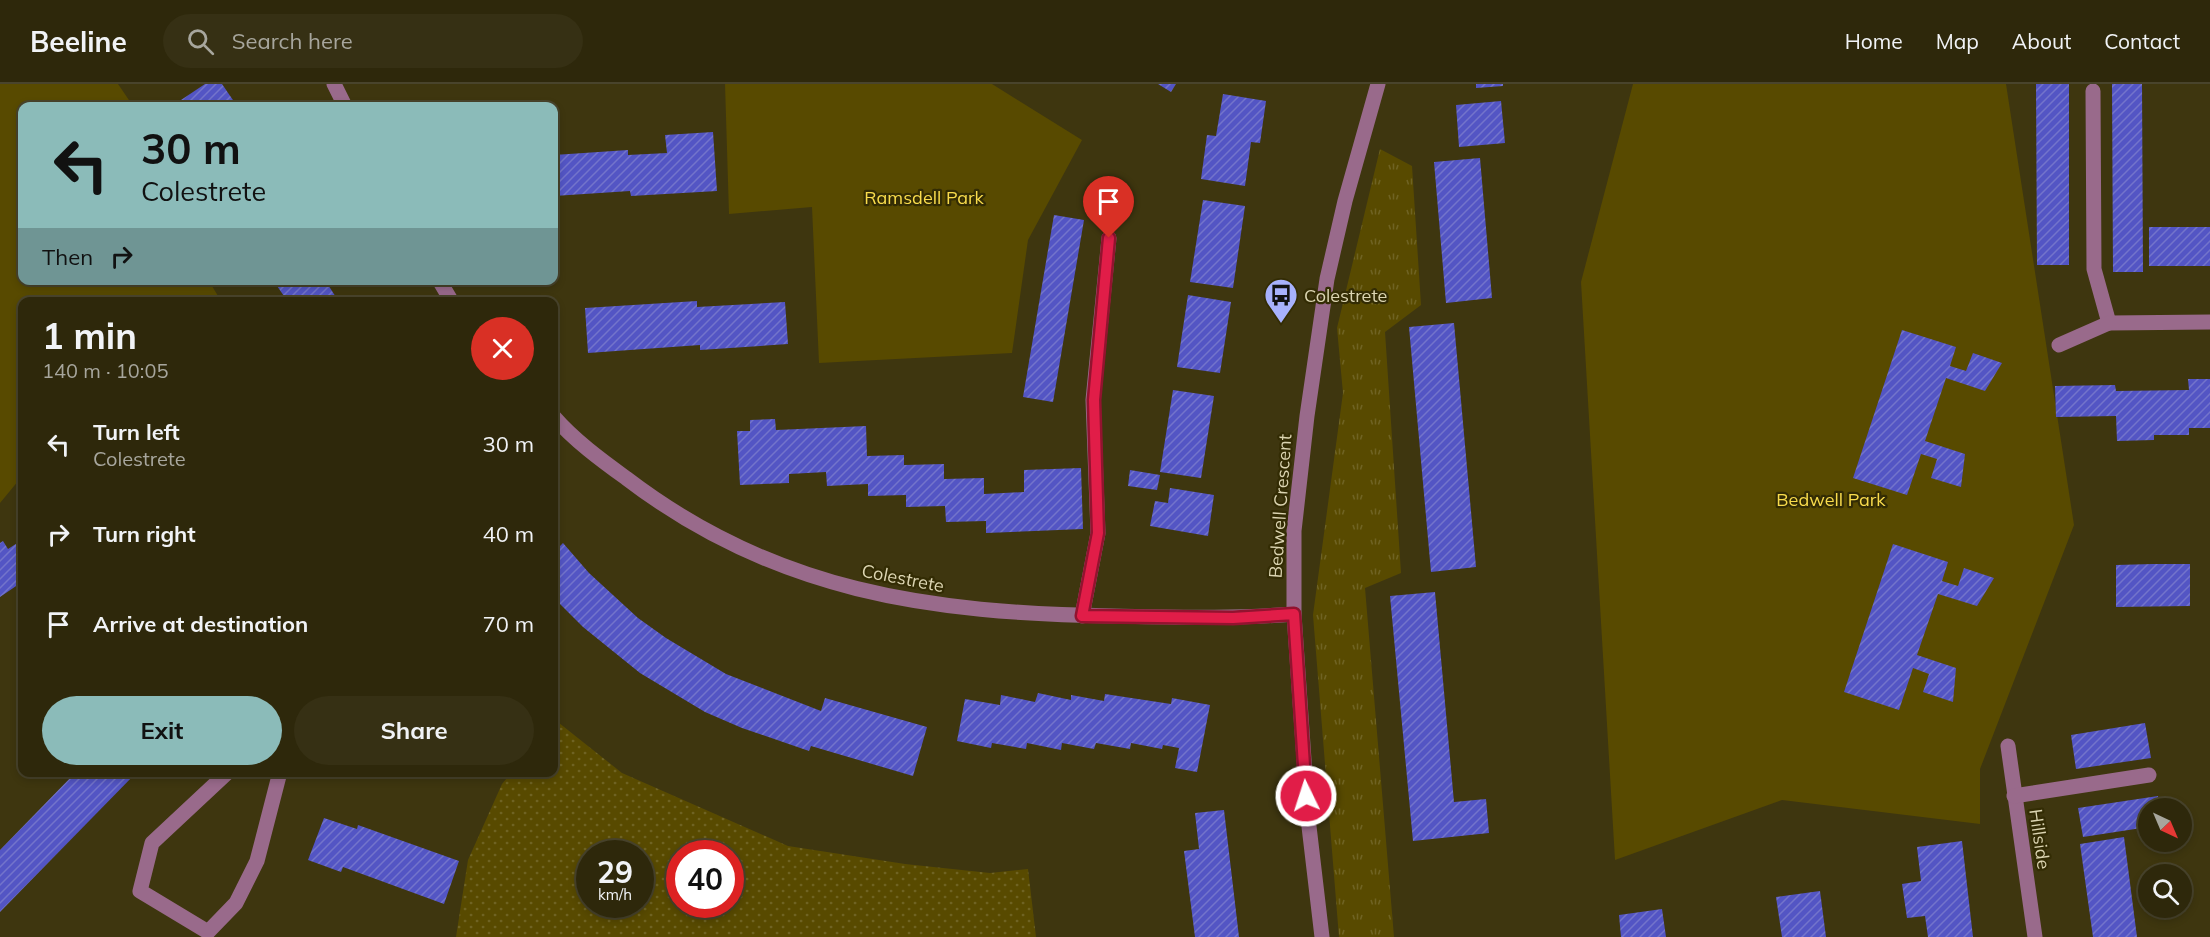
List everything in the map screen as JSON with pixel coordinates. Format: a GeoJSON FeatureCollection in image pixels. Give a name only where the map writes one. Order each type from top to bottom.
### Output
{"type":"FeatureCollection","features":[{"type":"Feature","properties":{"kind":"street"},"geometry":{"type":"LineString","coordinates":[[334,84],[343,102]]}},
{"type":"Feature","properties":{"kind":"street","name":"Bedwell Crescent"},"geometry":{"type":"LineString","coordinates":[[1322,937],[1308,818],[1294,614],[1294,531],[1307,416],[1327,279],[1345,201],[1378,84]]}},
{"type":"Feature","properties":{"kind":"street"},"geometry":{"type":"LineString","coordinates":[[2093,91],[2094,269],[2109,323]]}},
{"type":"Feature","properties":{"kind":"street"},"geometry":{"type":"LineString","coordinates":[[1082,616],[1098,533],[1094,400],[1109,238]]}},
{"type":"Feature","properties":{"kind":"street"},"geometry":{"type":"LineString","coordinates":[[2059,345],[2109,323],[2210,322]]}},
{"type":"Feature","properties":{"kind":"street","name":"Colestrete"},"geometry":{"type":"LineString","coordinates":[[558,423],[657,502],[708,534],[829,582],[920,604],[993,612],[1233,618],[1294,614]]}},
{"type":"Feature","properties":{"kind":"street","name":"Hillside"},"geometry":{"type":"LineString","coordinates":[[2008,746],[2035,937]]}},
{"type":"Feature","properties":{"kind":"street"},"geometry":{"type":"LineString","coordinates":[[2014,796],[2148,775]]}},
{"type":"Feature","properties":{"kind":"street"},"geometry":{"type":"LineString","coordinates":[[223,777],[152,843],[140,891],[208,932],[236,903],[258,861],[279,777]]}},
{"type":"Feature","properties":{"kind":"green space"},"geometry":{"type":"Polygon","coordinates":[[[0,84],[118,84],[130,102],[18,102],[18,285],[211,285],[219,297],[18,297],[18,481],[0,503],[0,84]]]}},
{"type":"Feature","properties":{"kind":"green space","name":"Ramsdell Park"},"geometry":{"type":"Polygon","coordinates":[[[725,84],[992,84],[1082,140],[1028,240],[1012,353],[819,363],[812,207],[729,214],[725,84]]]}},
{"type":"Feature","properties":{"kind":"green space","name":"Bedwell Park"},"geometry":{"type":"Polygon","coordinates":[[[1633,84],[2006,84],[2074,525],[1980,769],[1980,824],[1782,800],[1615,860],[1581,282],[1633,84]]]}},
{"type":"Feature","properties":{"kind":"green space"},"geometry":{"type":"Polygon","coordinates":[[[1380,149],[1412,166],[1421,305],[1385,332],[1401,573],[1365,588],[1394,937],[1339,937],[1313,615],[1343,393],[1337,328],[1380,149]]]}},
{"type":"Feature","properties":{"kind":"green space"},"geometry":{"type":"Polygon","coordinates":[[[558,722],[622,773],[788,846],[905,864],[990,873],[1028,869],[1036,937],[456,937],[468,860],[502,784],[508,777],[558,777],[558,722]]]}},
{"type":"Feature","properties":{"kind":"building"},"geometry":{"type":"Polygon","coordinates":[[[205,84],[222,84],[234,102],[183,102],[181,100],[205,84]]]}},
{"type":"Feature","properties":{"kind":"building"},"geometry":{"type":"Polygon","coordinates":[[[1158,84],[1176,84],[1171,92],[1158,84]]]}},
{"type":"Feature","properties":{"kind":"building"},"geometry":{"type":"Polygon","coordinates":[[[1476,84],[1503,84],[1503,86],[1476,88],[1476,84]]]}},
{"type":"Feature","properties":{"kind":"building"},"geometry":{"type":"Polygon","coordinates":[[[2036,84],[2069,84],[2069,265],[2037,265],[2036,84]]]}},
{"type":"Feature","properties":{"kind":"building"},"geometry":{"type":"Polygon","coordinates":[[[2112,84],[2142,84],[2143,272],[2113,272],[2112,84]]]}},
{"type":"Feature","properties":{"kind":"building"},"geometry":{"type":"Polygon","coordinates":[[[1223,94],[1266,101],[1260,143],[1251,142],[1245,186],[1201,179],[1207,135],[1216,136],[1223,94]]]}},
{"type":"Feature","properties":{"kind":"building"},"geometry":{"type":"Polygon","coordinates":[[[1501,101],[1505,143],[1459,147],[1456,105],[1501,101]]]}},
{"type":"Feature","properties":{"kind":"building"},"geometry":{"type":"Polygon","coordinates":[[[713,132],[717,191],[631,196],[630,191],[558,196],[558,155],[628,150],[628,155],[667,153],[665,135],[713,132]]]}},
{"type":"Feature","properties":{"kind":"building"},"geometry":{"type":"Polygon","coordinates":[[[1480,158],[1492,298],[1446,303],[1434,162],[1480,158]]]}},
{"type":"Feature","properties":{"kind":"building"},"geometry":{"type":"Polygon","coordinates":[[[1203,200],[1245,206],[1233,288],[1190,282],[1203,200]]]}},
{"type":"Feature","properties":{"kind":"building"},"geometry":{"type":"Polygon","coordinates":[[[1054,215],[1084,220],[1053,402],[1023,397],[1054,215]]]}},
{"type":"Feature","properties":{"kind":"building"},"geometry":{"type":"Polygon","coordinates":[[[2149,227],[2210,227],[2210,266],[2149,266],[2149,227]]]}},
{"type":"Feature","properties":{"kind":"building"},"geometry":{"type":"Polygon","coordinates":[[[276,285],[328,285],[336,297],[285,297],[276,285]]]}},
{"type":"Feature","properties":{"kind":"building"},"geometry":{"type":"Polygon","coordinates":[[[1188,295],[1231,302],[1220,373],[1177,367],[1188,295]]]}},
{"type":"Feature","properties":{"kind":"building"},"geometry":{"type":"Polygon","coordinates":[[[697,301],[697,307],[785,302],[788,344],[700,350],[700,345],[588,353],[585,308],[697,301]]]}},
{"type":"Feature","properties":{"kind":"building"},"geometry":{"type":"Polygon","coordinates":[[[1454,323],[1476,567],[1431,572],[1409,327],[1454,323]]]}},
{"type":"Feature","properties":{"kind":"building"},"geometry":{"type":"Polygon","coordinates":[[[1902,330],[1956,347],[1950,366],[1966,371],[1973,353],[2002,363],[1985,391],[1946,378],[1925,441],[1965,454],[1961,487],[1931,478],[1937,459],[1921,454],[1907,495],[1853,478],[1902,330]]]}},
{"type":"Feature","properties":{"kind":"building"},"geometry":{"type":"Polygon","coordinates":[[[2188,379],[2210,379],[2210,428],[2189,428],[2189,435],[2154,435],[2154,440],[2117,441],[2116,416],[2056,417],[2055,386],[2115,385],[2116,391],[2189,390],[2188,379]]]}},
{"type":"Feature","properties":{"kind":"building"},"geometry":{"type":"Polygon","coordinates":[[[1173,390],[1214,396],[1201,478],[1160,472],[1173,390]]]}},
{"type":"Feature","properties":{"kind":"building"},"geometry":{"type":"Polygon","coordinates":[[[775,419],[776,430],[866,426],[867,456],[904,455],[904,465],[944,464],[944,479],[984,478],[984,494],[1024,492],[1024,470],[1081,468],[1083,529],[986,533],[986,521],[946,522],[945,506],[906,507],[906,495],[868,496],[868,484],[827,486],[826,472],[789,474],[789,483],[740,485],[737,431],[750,431],[750,420],[775,419]]]}},
{"type":"Feature","properties":{"kind":"building"},"geometry":{"type":"Polygon","coordinates":[[[1130,470],[1160,475],[1157,490],[1128,486],[1130,470]]]}},
{"type":"Feature","properties":{"kind":"building"},"geometry":{"type":"Polygon","coordinates":[[[1170,488],[1214,495],[1208,536],[1150,526],[1155,501],[1168,503],[1170,488]]]}},
{"type":"Feature","properties":{"kind":"building"},"geometry":{"type":"Polygon","coordinates":[[[3,541],[8,549],[18,543],[18,585],[0,597],[0,543],[3,541]]]}},
{"type":"Feature","properties":{"kind":"building"},"geometry":{"type":"Polygon","coordinates":[[[563,543],[589,573],[638,618],[666,638],[726,674],[821,711],[825,698],[927,727],[913,776],[811,746],[809,751],[742,728],[705,712],[640,673],[583,627],[558,602],[558,548],[563,543]]]}},
{"type":"Feature","properties":{"kind":"building"},"geometry":{"type":"Polygon","coordinates":[[[1893,544],[1948,562],[1942,581],[1958,586],[1964,568],[1994,578],[1977,606],[1938,594],[1917,655],[1956,668],[1953,702],[1923,692],[1929,674],[1913,668],[1899,710],[1844,692],[1893,544]]]}},
{"type":"Feature","properties":{"kind":"building"},"geometry":{"type":"Polygon","coordinates":[[[2190,564],[2190,606],[2116,607],[2116,565],[2190,564]]]}},
{"type":"Feature","properties":{"kind":"building"},"geometry":{"type":"Polygon","coordinates":[[[1435,592],[1454,802],[1486,799],[1489,833],[1413,841],[1390,596],[1435,592]]]}},
{"type":"Feature","properties":{"kind":"building"},"geometry":{"type":"Polygon","coordinates":[[[1038,693],[1071,700],[1071,695],[1104,701],[1105,694],[1171,704],[1172,698],[1210,705],[1197,772],[1175,768],[1179,748],[1163,745],[1162,749],[1131,743],[1130,749],[1096,743],[1094,749],[1062,743],[1061,750],[1027,743],[1026,749],[992,743],[991,748],[957,741],[965,699],[1000,705],[1001,695],[1035,702],[1038,693]]]}},
{"type":"Feature","properties":{"kind":"building"},"geometry":{"type":"Polygon","coordinates":[[[2145,723],[2151,758],[2076,769],[2071,735],[2145,723]]]}},
{"type":"Feature","properties":{"kind":"building"},"geometry":{"type":"Polygon","coordinates":[[[71,777],[132,777],[0,912],[0,850],[71,777]]]}},
{"type":"Feature","properties":{"kind":"building"},"geometry":{"type":"Polygon","coordinates":[[[2138,799],[2138,829],[2083,837],[2078,808],[2138,799]]]}},
{"type":"Feature","properties":{"kind":"building"},"geometry":{"type":"Polygon","coordinates":[[[1224,810],[1239,937],[1195,937],[1184,851],[1199,849],[1195,813],[1224,810]]]}},
{"type":"Feature","properties":{"kind":"building"},"geometry":{"type":"Polygon","coordinates":[[[324,818],[357,829],[358,825],[459,861],[444,904],[343,867],[341,872],[308,860],[324,818]]]}},
{"type":"Feature","properties":{"kind":"building"},"geometry":{"type":"Polygon","coordinates":[[[2124,837],[2137,937],[2093,937],[2080,844],[2124,837]]]}},
{"type":"Feature","properties":{"kind":"building"},"geometry":{"type":"Polygon","coordinates":[[[1962,841],[1973,937],[1928,937],[1925,916],[1907,918],[1902,884],[1921,881],[1917,847],[1962,841]]]}},
{"type":"Feature","properties":{"kind":"building"},"geometry":{"type":"Polygon","coordinates":[[[1820,891],[1826,937],[1782,937],[1776,897],[1820,891]]]}},
{"type":"Feature","properties":{"kind":"building"},"geometry":{"type":"Polygon","coordinates":[[[1662,909],[1666,937],[1621,937],[1619,915],[1662,909]]]}},
{"type":"Feature","properties":{"kind":"place","name":"Colestrete"},"geometry":{"type":"Point","coordinates":[1281,324]}},
{"type":"Feature","properties":{"kind":"route"},"geometry":{"type":"LineString","coordinates":[[1109,238],[1094,400],[1098,533],[1082,616],[1233,618],[1294,614],[1306,796]]}}]}
